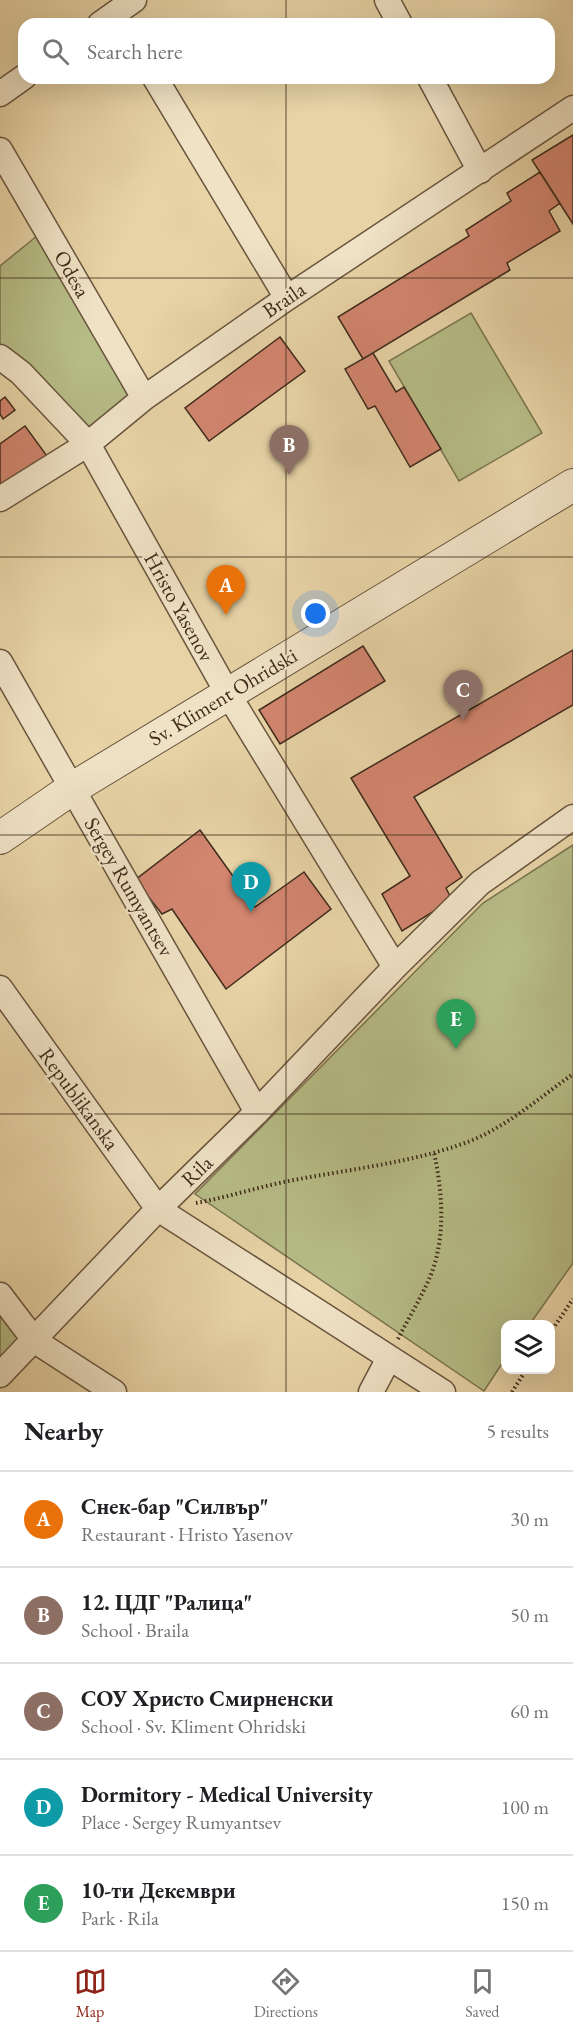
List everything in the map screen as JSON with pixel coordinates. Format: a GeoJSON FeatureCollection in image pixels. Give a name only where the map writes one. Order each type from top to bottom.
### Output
{"type":"FeatureCollection","features":[{"type":"Feature","properties":{"kind":"street"},"geometry":{"type":"LineString","coordinates":[[387,0],[397,18]]}},
{"type":"Feature","properties":{"kind":"street"},"geometry":{"type":"LineString","coordinates":[[0,94],[18,81]]}},
{"type":"Feature","properties":{"kind":"street"},"geometry":{"type":"LineString","coordinates":[[159,84],[287,298]]}},
{"type":"Feature","properties":{"kind":"street"},"geometry":{"type":"LineString","coordinates":[[433,84],[480,171]]}},
{"type":"Feature","properties":{"kind":"street","name":"Braila"},"geometry":{"type":"LineString","coordinates":[[0,499],[88,444],[144,398],[287,298],[573,108]]}},
{"type":"Feature","properties":{"kind":"street","name":"Odesa"},"geometry":{"type":"LineString","coordinates":[[0,150],[144,398]]}},
{"type":"Feature","properties":{"kind":"street","name":"Hristo Yasenov"},"geometry":{"type":"LineString","coordinates":[[0,357],[21,373],[88,444],[228,694],[395,967]]}},
{"type":"Feature","properties":{"kind":"street","name":"Sv. Kliment Ohridski"},"geometry":{"type":"LineString","coordinates":[[0,838],[73,788],[573,485]]}},
{"type":"Feature","properties":{"kind":"street","name":"Sergey Rumyantsev"},"geometry":{"type":"LineString","coordinates":[[0,662],[257,1112]]}},
{"type":"Feature","properties":{"kind":"street","name":"Rila"},"geometry":{"type":"LineString","coordinates":[[0,1375],[35,1341],[158,1209],[257,1112],[395,967],[480,884],[573,817]]}},
{"type":"Feature","properties":{"kind":"street","name":"Republikanska"},"geometry":{"type":"LineString","coordinates":[[0,988],[158,1209]]}},
{"type":"Feature","properties":{"kind":"street"},"geometry":{"type":"LineString","coordinates":[[158,1209],[444,1392]]}},
{"type":"Feature","properties":{"kind":"street"},"geometry":{"type":"LineString","coordinates":[[0,1295],[35,1341],[114,1392]]}},
{"type":"Feature","properties":{"kind":"street"},"geometry":{"type":"LineString","coordinates":[[371,1392],[389,1358]]}},
{"type":"Feature","properties":{"kind":"path"},"geometry":{"type":"LineString","coordinates":[[158,1209],[231,1197],[291,1180],[393,1163],[466,1143],[514,1116],[573,1074]]}},
{"type":"Feature","properties":{"kind":"path"},"geometry":{"type":"LineString","coordinates":[[389,1358],[432,1272],[442,1221],[440,1179],[434,1152]]}},
{"type":"Feature","properties":{"kind":"path"},"geometry":{"type":"LineString","coordinates":[[555,1326],[573,1299]]}},
{"type":"Feature","properties":{"kind":"path"},"geometry":{"type":"LineString","coordinates":[[512,1392],[523,1374]]}},
{"type":"Feature","properties":{"kind":"green space"},"geometry":{"type":"Polygon","coordinates":[[[38,235],[137,397],[89,433],[24,363],[0,344],[0,266],[38,235]]]}},
{"type":"Feature","properties":{"kind":"green space"},"geometry":{"type":"Polygon","coordinates":[[[471,313],[542,433],[459,481],[389,361],[471,313]]]}},
{"type":"Feature","properties":{"kind":"green space"},"geometry":{"type":"Polygon","coordinates":[[[573,845],[573,1263],[533,1320],[501,1320],[501,1365],[484,1391],[195,1194],[483,903],[573,845]]]}},
{"type":"Feature","properties":{"kind":"green space"},"geometry":{"type":"Polygon","coordinates":[[[0,1295],[35,1341],[0,1375],[0,1295]]]}},
{"type":"Feature","properties":{"kind":"building"},"geometry":{"type":"Polygon","coordinates":[[[573,135],[573,224],[532,160],[573,135]]]}},
{"type":"Feature","properties":{"kind":"building"},"geometry":{"type":"Polygon","coordinates":[[[540,172],[560,203],[549,211],[560,231],[507,263],[510,270],[363,359],[338,317],[469,236],[466,230],[511,201],[507,193],[540,172]]]}},
{"type":"Feature","properties":{"kind":"building"},"geometry":{"type":"Polygon","coordinates":[[[280,337],[305,371],[209,441],[185,408],[280,337]]]}},
{"type":"Feature","properties":{"kind":"building"},"geometry":{"type":"Polygon","coordinates":[[[373,353],[396,392],[404,387],[441,449],[410,467],[375,406],[368,409],[345,369],[373,353]]]}},
{"type":"Feature","properties":{"kind":"building"},"geometry":{"type":"Polygon","coordinates":[[[5,397],[15,410],[3,419],[0,414],[0,401],[5,397]]]}},
{"type":"Feature","properties":{"kind":"building"},"geometry":{"type":"Polygon","coordinates":[[[25,426],[47,456],[0,490],[0,444],[25,426]]]}},
{"type":"Feature","properties":{"kind":"building"},"geometry":{"type":"Polygon","coordinates":[[[363,646],[385,681],[280,744],[259,710],[363,646]]]}},
{"type":"Feature","properties":{"kind":"building"},"geometry":{"type":"Polygon","coordinates":[[[573,650],[573,705],[414,797],[462,877],[446,888],[452,900],[402,931],[382,894],[410,876],[351,778],[573,650]]]}},
{"type":"Feature","properties":{"kind":"building"},"geometry":{"type":"Polygon","coordinates":[[[200,830],[255,907],[304,872],[331,909],[226,989],[172,909],[162,914],[135,880],[200,830]]]}},
{"type":"Feature","properties":{"kind":"place","name":"12. ЦДГ \"Ралица\""},"geometry":{"type":"Point","coordinates":[289,475]}},
{"type":"Feature","properties":{"kind":"place","name":"Снек-бар \"Силвър\""},"geometry":{"type":"Point","coordinates":[226,615]}},
{"type":"Feature","properties":{"kind":"place","name":"СОУ Христо Смирненски"},"geometry":{"type":"Point","coordinates":[463,720]}},
{"type":"Feature","properties":{"kind":"place","name":"Dormitory - Medical University"},"geometry":{"type":"Point","coordinates":[251,912]}},
{"type":"Feature","properties":{"kind":"place","name":"10-ти Декември"},"geometry":{"type":"Point","coordinates":[456,1049]}}]}
